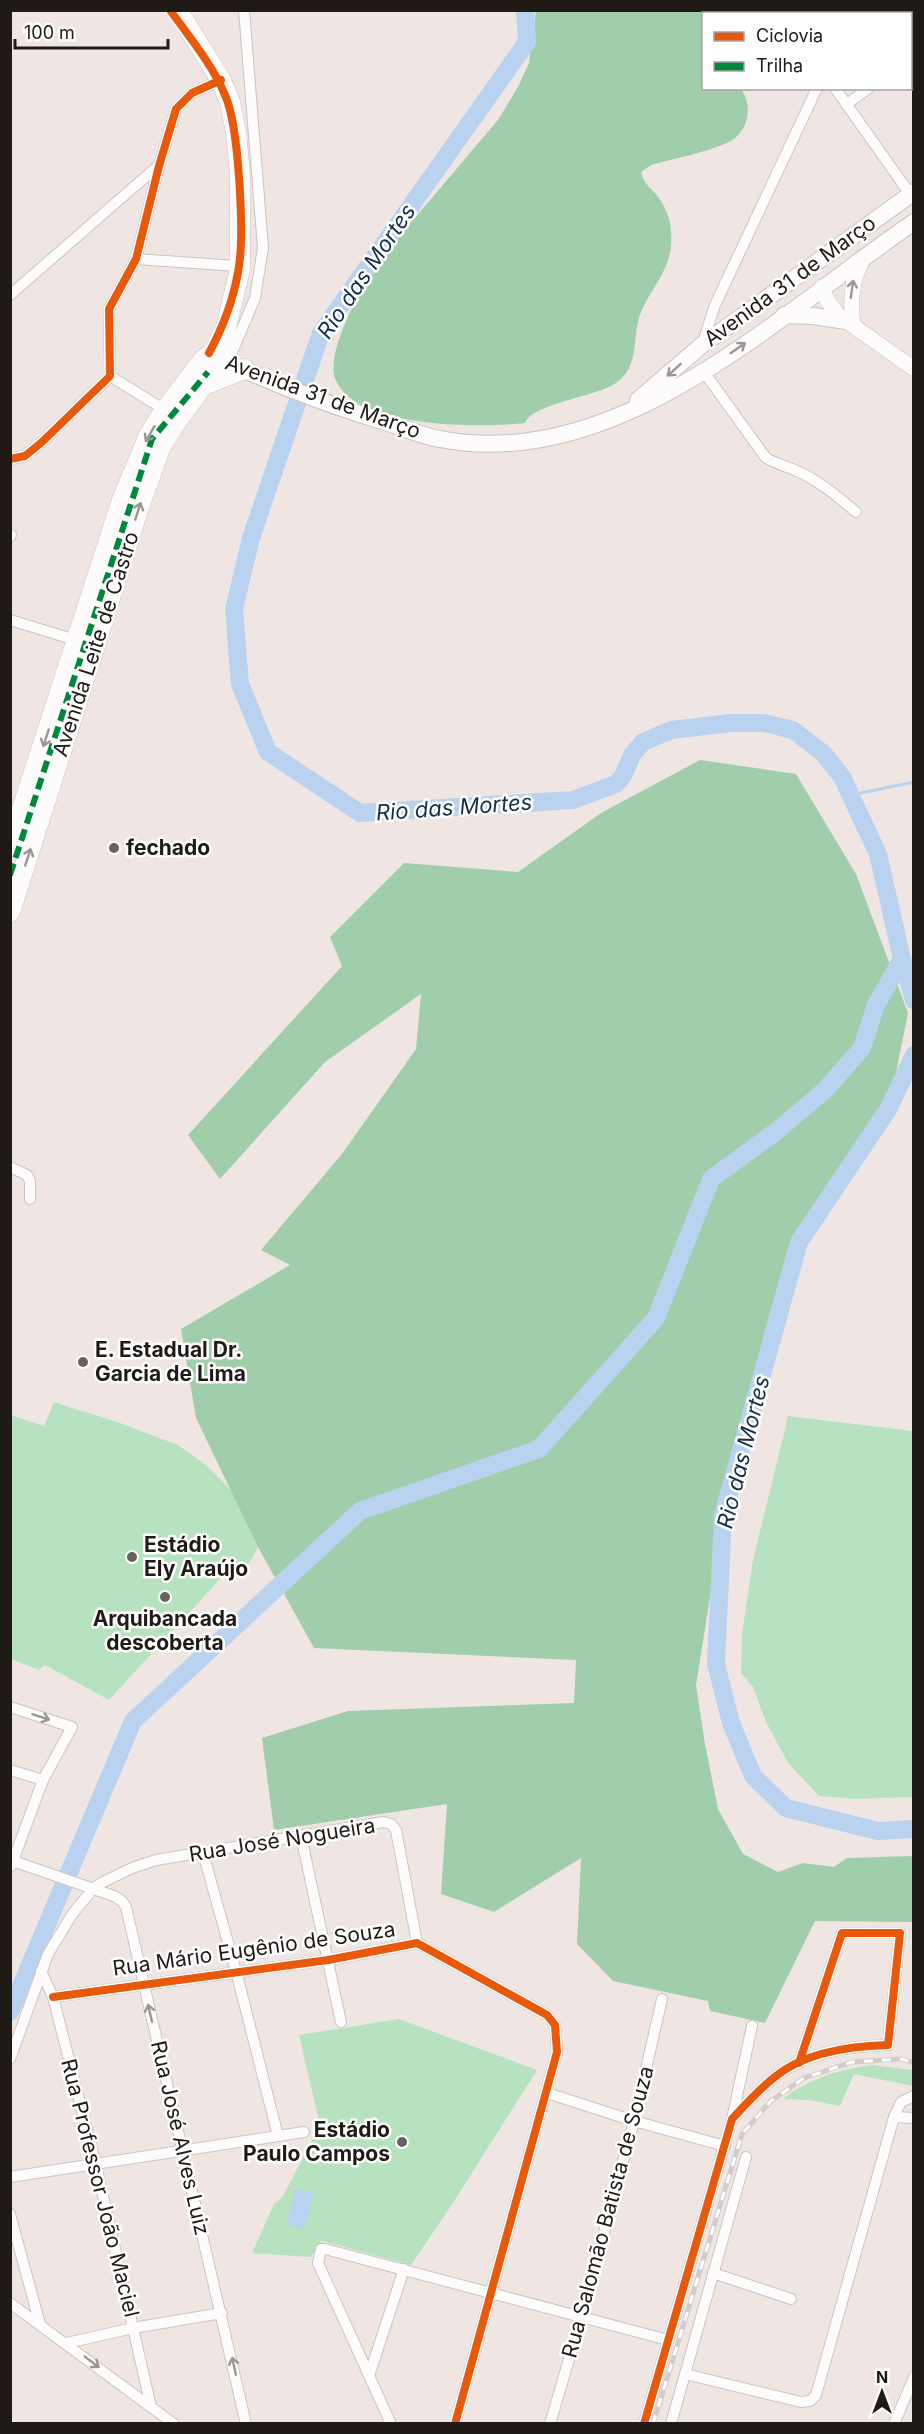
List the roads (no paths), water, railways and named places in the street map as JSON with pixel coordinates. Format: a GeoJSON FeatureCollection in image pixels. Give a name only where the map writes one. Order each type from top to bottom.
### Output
{"type":"FeatureCollection","features":[{"type":"Feature","properties":{"kind":"highway","name":"Avenida Leite de Castro"},"geometry":{"type":"LineString","coordinates":[[10,846],[161,446],[204,386],[230,360],[240,269],[241,221],[236,132],[230,102],[221,80],[177,10]]}},
{"type":"Feature","properties":{"kind":"highway","name":"Avenida Leite de Castro"},"geometry":{"type":"LineString","coordinates":[[10,912],[136,462],[165,410],[230,360]]}},
{"type":"Feature","properties":{"kind":"main road","name":"Avenida 31 de Março"},"geometry":{"type":"LineString","coordinates":[[614,419],[662,381],[702,345],[912,193]]}},
{"type":"Feature","properties":{"kind":"main road","name":"Avenida 31 de Março"},"geometry":{"type":"LineString","coordinates":[[230,360],[354,413],[440,439],[492,443],[543,440],[614,419],[687,383],[914,222]]}},
{"type":"Feature","properties":{"kind":"main road"},"geometry":{"type":"LineString","coordinates":[[837,246],[825,264],[821,278],[827,300],[838,315],[912,367]]}},
{"type":"Feature","properties":{"kind":"main road"},"geometry":{"type":"LineString","coordinates":[[849,323],[852,284],[865,255]]}},
{"type":"Feature","properties":{"kind":"main road"},"geometry":{"type":"LineString","coordinates":[[759,303],[771,310],[779,319],[813,316],[849,323]]}},
{"type":"Feature","properties":{"kind":"main road"},"geometry":{"type":"LineString","coordinates":[[702,345],[704,360],[709,369]]}},
{"type":"Feature","properties":{"kind":"street"},"geometry":{"type":"LineString","coordinates":[[230,360],[255,298],[263,248],[244,10]]}},
{"type":"Feature","properties":{"kind":"street"},"geometry":{"type":"LineString","coordinates":[[10,459],[25,456],[42,442],[110,376],[109,309],[136,259],[176,109],[192,93],[221,80]]}},
{"type":"Feature","properties":{"kind":"street"},"geometry":{"type":"LineString","coordinates":[[702,345],[715,305],[816,90]]}},
{"type":"Feature","properties":{"kind":"street"},"geometry":{"type":"LineString","coordinates":[[836,90],[912,193]]}},
{"type":"Feature","properties":{"kind":"street"},"geometry":{"type":"LineString","coordinates":[[847,104],[866,90]]}},
{"type":"Feature","properties":{"kind":"street"},"geometry":{"type":"LineString","coordinates":[[10,295],[159,166]]}},
{"type":"Feature","properties":{"kind":"street"},"geometry":{"type":"LineString","coordinates":[[136,259],[237,266],[240,269]]}},
{"type":"Feature","properties":{"kind":"street"},"geometry":{"type":"LineString","coordinates":[[709,369],[766,458],[778,465],[793,469],[836,494],[856,512]]}},
{"type":"Feature","properties":{"kind":"street"},"geometry":{"type":"LineString","coordinates":[[110,376],[165,410]]}},
{"type":"Feature","properties":{"kind":"street"},"geometry":{"type":"LineString","coordinates":[[10,620],[87,642]]}},
{"type":"Feature","properties":{"kind":"street"},"geometry":{"type":"LineString","coordinates":[[10,1167],[27,1175],[30,1182],[30,1199]]}},
{"type":"Feature","properties":{"kind":"street"},"geometry":{"type":"LineString","coordinates":[[10,1707],[72,1727],[43,1780],[11,1862]]}},
{"type":"Feature","properties":{"kind":"street"},"geometry":{"type":"LineString","coordinates":[[10,1770],[43,1780]]}},
{"type":"Feature","properties":{"kind":"street","name":"Rua José Nogueira"},"geometry":{"type":"LineString","coordinates":[[93,1889],[101,1882],[145,1863],[383,1822],[391,1824],[396,1830],[417,1943]]}},
{"type":"Feature","properties":{"kind":"street"},"geometry":{"type":"LineString","coordinates":[[301,1836],[341,2022]]}},
{"type":"Feature","properties":{"kind":"street"},"geometry":{"type":"LineString","coordinates":[[203,1853],[278,2136]]}},
{"type":"Feature","properties":{"kind":"street","name":"Rua José Alves Luiz"},"geometry":{"type":"LineString","coordinates":[[11,1862],[114,1896],[126,1907],[246,2424]]}},
{"type":"Feature","properties":{"kind":"street"},"geometry":{"type":"LineString","coordinates":[[10,2059],[41,1971],[63,1927],[93,1889]]}},
{"type":"Feature","properties":{"kind":"street"},"geometry":{"type":"LineString","coordinates":[[732,2120],[777,2074],[799,2063],[827,2052],[862,2046],[888,2045],[900,1933],[842,1933],[799,2063]]}},
{"type":"Feature","properties":{"kind":"street","name":"Rua Mário Eugênio de Souza"},"geometry":{"type":"LineString","coordinates":[[53,1997],[328,1960],[417,1943],[547,2015],[555,2025],[557,2052],[547,2093]]}},
{"type":"Feature","properties":{"kind":"street","name":"Rua Professor João Maciel"},"geometry":{"type":"LineString","coordinates":[[41,1971],[53,1997],[96,2165],[151,2407]]}},
{"type":"Feature","properties":{"kind":"street","name":"Rua Salomão Batista de Souza"},"geometry":{"type":"LineString","coordinates":[[550,2424],[634,2121],[662,1999]]}},
{"type":"Feature","properties":{"kind":"street"},"geometry":{"type":"LineString","coordinates":[[644,2424],[725,2146],[752,2026]]}},
{"type":"Feature","properties":{"kind":"street"},"geometry":{"type":"LineString","coordinates":[[455,2424],[547,2093],[634,2121],[725,2146]]}},
{"type":"Feature","properties":{"kind":"street"},"geometry":{"type":"LineString","coordinates":[[685,2374],[801,2402],[810,2401],[816,2395],[894,2117],[901,2102],[914,2096]]}},
{"type":"Feature","properties":{"kind":"street"},"geometry":{"type":"LineString","coordinates":[[894,2117],[914,2118]]}},
{"type":"Feature","properties":{"kind":"street"},"geometry":{"type":"LineString","coordinates":[[10,2177],[304,2132]]}},
{"type":"Feature","properties":{"kind":"street"},"geometry":{"type":"LineString","coordinates":[[671,2424],[746,2157]]}},
{"type":"Feature","properties":{"kind":"street"},"geometry":{"type":"LineString","coordinates":[[10,2214],[40,2324]]}},
{"type":"Feature","properties":{"kind":"street"},"geometry":{"type":"LineString","coordinates":[[391,2424],[318,2263],[321,2249],[668,2340]]}},
{"type":"Feature","properties":{"kind":"street"},"geometry":{"type":"LineString","coordinates":[[369,2376],[404,2270]]}},
{"type":"Feature","properties":{"kind":"street"},"geometry":{"type":"LineString","coordinates":[[713,2273],[791,2299]]}},
{"type":"Feature","properties":{"kind":"street"},"geometry":{"type":"LineString","coordinates":[[10,2303],[174,2424]]}},
{"type":"Feature","properties":{"kind":"street"},"geometry":{"type":"LineString","coordinates":[[67,2343],[133,2328],[222,2313]]}},
{"type":"Feature","properties":{"kind":"street"},"geometry":{"type":"LineString","coordinates":[[894,2424],[914,2377]]}},
{"type":"Feature","properties":{"kind":"water"},"geometry":{"type":"Polygon","coordinates":[[[296,2188],[314,2193],[304,2229],[286,2225],[296,2188]]]}},
{"type":"Feature","properties":{"kind":"waterway","name":"Rio das Mortes"},"geometry":{"type":"LineString","coordinates":[[525,10],[527,42],[321,333],[251,538],[234,609],[240,684],[268,752],[360,813],[573,800],[616,784],[623,776],[632,755],[643,742],[671,730],[731,723],[764,723],[793,730],[824,754],[842,777],[878,854],[902,959],[914,1000]]}},
{"type":"Feature","properties":{"kind":"waterway"},"geometry":{"type":"LineString","coordinates":[[851,795],[914,782]]}},
{"type":"Feature","properties":{"kind":"waterway"},"geometry":{"type":"LineString","coordinates":[[10,2012],[133,1721],[360,1511],[539,1449],[656,1318],[711,1179],[778,1130],[825,1090],[862,1048],[876,1005],[902,959]]}},
{"type":"Feature","properties":{"kind":"waterway","name":"Rio das Mortes"},"geometry":{"type":"LineString","coordinates":[[914,1055],[889,1108],[799,1242],[723,1515],[716,1664],[731,1723],[753,1776],[786,1808],[878,1831],[914,1829]]}},
{"type":"Feature","properties":{"kind":"railway"},"geometry":{"type":"LineString","coordinates":[[653,2424],[742,2134],[771,2101],[804,2078],[852,2062],[902,2059],[914,2063]]}},
{"type":"Feature","properties":{"kind":"place","name":"fechado"},"geometry":{"type":"Point","coordinates":[114,848]}},
{"type":"Feature","properties":{"kind":"place","name":"E. Estadual Dr. Garcia de Lima"},"geometry":{"type":"Point","coordinates":[83,1362]}},
{"type":"Feature","properties":{"kind":"place","name":"Estádio Ely Araújo"},"geometry":{"type":"Point","coordinates":[132,1557]}},
{"type":"Feature","properties":{"kind":"place","name":"Arquibancada descoberta"},"geometry":{"type":"Point","coordinates":[165,1597]}},
{"type":"Feature","properties":{"kind":"place","name":"Estádio Paulo Campos"},"geometry":{"type":"Point","coordinates":[402,2142]}}]}
